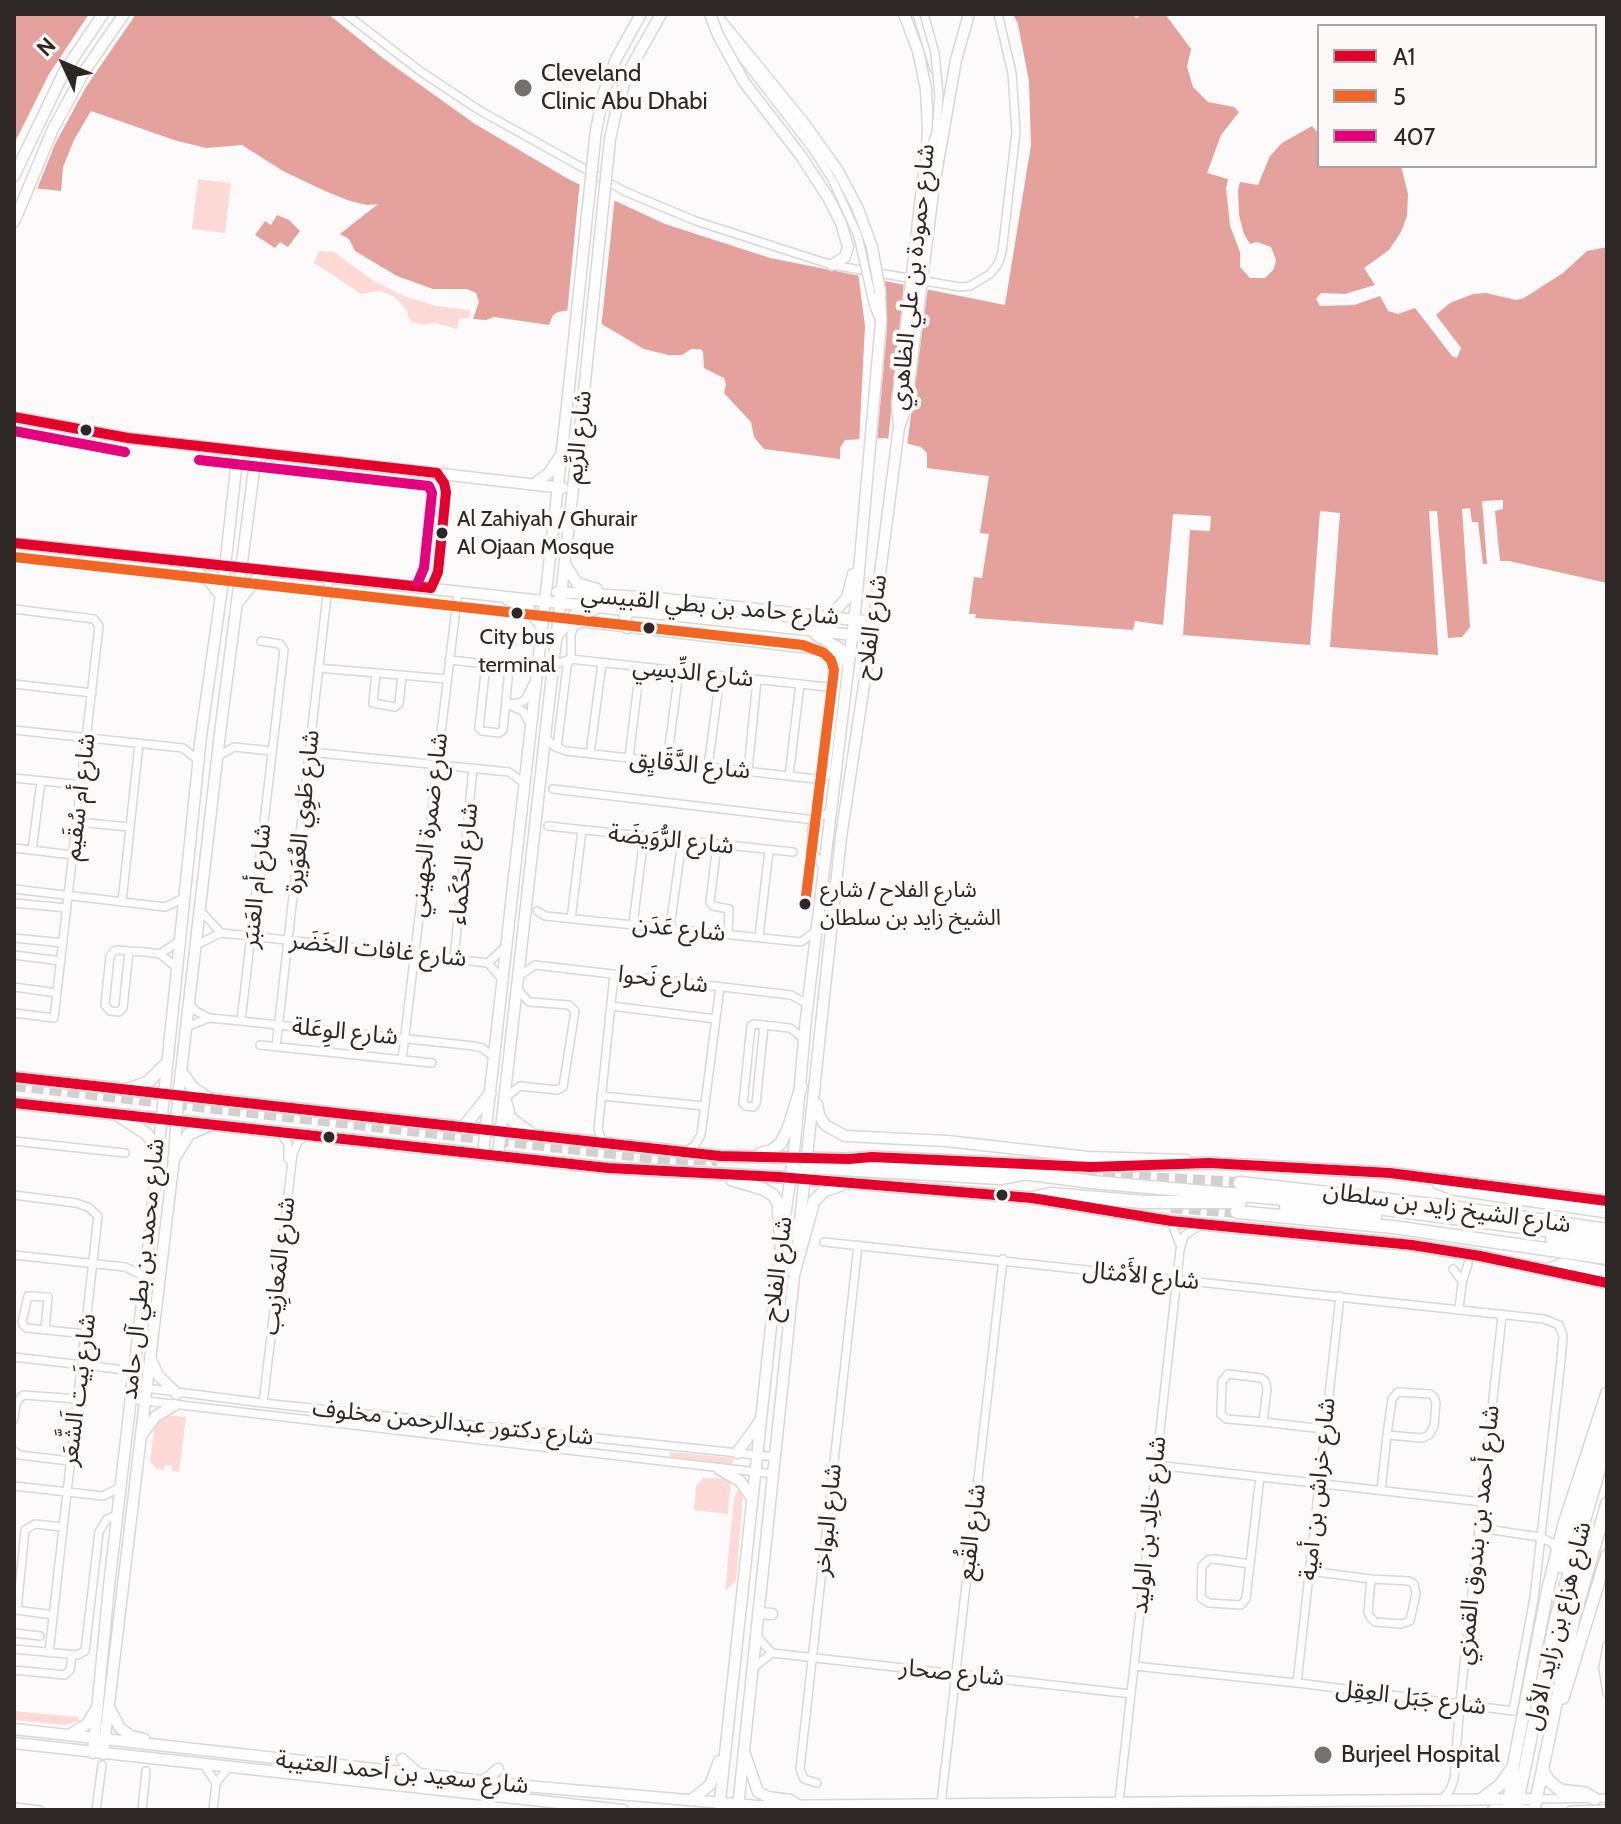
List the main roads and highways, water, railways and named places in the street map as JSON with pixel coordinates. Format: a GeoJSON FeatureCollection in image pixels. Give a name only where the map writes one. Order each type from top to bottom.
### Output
{"type":"FeatureCollection","features":[{"type":"Feature","properties":{"kind":"highway"},"geometry":{"type":"LineString","coordinates":[[849,1159],[1355,1205],[1607,1238]]}},
{"type":"Feature","properties":{"kind":"highway","name":"شارع الشيخ زايد بن سلطان"},"geometry":{"type":"LineString","coordinates":[[1240,1183],[1436,1205],[1607,1230]]}},
{"type":"Feature","properties":{"kind":"highway"},"geometry":{"type":"LineString","coordinates":[[1032,1198],[1051,1194],[1144,1202],[1235,1202],[1435,1222],[1607,1248]]}},
{"type":"Feature","properties":{"kind":"highway","name":"شارع الشيخ زايد بن سلطان"},"geometry":{"type":"LineString","coordinates":[[1237,1212],[1393,1227],[1607,1258]]}},
{"type":"Feature","properties":{"kind":"main road"},"geometry":{"type":"LineString","coordinates":[[14,176],[64,72],[103,14]]}},
{"type":"Feature","properties":{"kind":"main road"},"geometry":{"type":"LineString","coordinates":[[14,222],[53,129],[84,72],[124,14]]}},
{"type":"Feature","properties":{"kind":"main road","name":"شارع الرِّيم"},"geometry":{"type":"LineString","coordinates":[[483,1154],[535,681],[560,487],[597,123],[616,59],[641,14]]}},
{"type":"Feature","properties":{"kind":"main road","name":"شارع الرِّيم"},"geometry":{"type":"LineString","coordinates":[[498,1155],[614,118],[629,71],[661,14]]}},
{"type":"Feature","properties":{"kind":"main road"},"geometry":{"type":"LineString","coordinates":[[711,14],[718,35],[744,82],[801,156],[841,223],[848,247],[845,257],[832,265]]}},
{"type":"Feature","properties":{"kind":"main road","name":"شارع حمودة بن علي الظاهري"},"geometry":{"type":"LineString","coordinates":[[711,14],[816,139],[852,196],[864,222],[875,260],[881,322],[861,537]]}},
{"type":"Feature","properties":{"kind":"main road","name":"شارع حمودة بن علي الظاهري"},"geometry":{"type":"LineString","coordinates":[[885,542],[928,130],[926,89],[918,51],[904,14]]}},
{"type":"Feature","properties":{"kind":"main road"},"geometry":{"type":"LineString","coordinates":[[899,427],[906,408],[941,141],[956,60],[969,14]]}},
{"type":"Feature","properties":{"kind":"main road"},"geometry":{"type":"LineString","coordinates":[[14,417],[91,432],[256,454],[573,489]]}},
{"type":"Feature","properties":{"kind":"main road"},"geometry":{"type":"LineString","coordinates":[[534,484],[549,473],[564,447]]}},
{"type":"Feature","properties":{"kind":"main road","name":"شارع محمد بن بطي آل حامد"},"geometry":{"type":"LineString","coordinates":[[99,1758],[98,1704],[130,1386],[147,1258],[201,736],[238,451]]}},
{"type":"Feature","properties":{"kind":"main road","name":"شارع محمد بن بطي آل حامد"},"geometry":{"type":"LineString","coordinates":[[100,1739],[110,1708],[217,757],[256,454]]}},
{"type":"Feature","properties":{"kind":"main road"},"geometry":{"type":"LineString","coordinates":[[829,617],[843,604],[849,593],[861,537]]}},
{"type":"Feature","properties":{"kind":"main road","name":"شارع الفلاح"},"geometry":{"type":"LineString","coordinates":[[719,1806],[801,1087],[806,1018],[832,811],[836,723],[848,669],[861,537]]}},
{"type":"Feature","properties":{"kind":"main road","name":"شارع الفلاح"},"geometry":{"type":"LineString","coordinates":[[738,1807],[841,837],[885,542]]}},
{"type":"Feature","properties":{"kind":"main road","name":"شارع حامد بن بطي القبيسي"},"geometry":{"type":"LineString","coordinates":[[14,543],[458,591],[546,595],[599,607],[871,637]]}},
{"type":"Feature","properties":{"kind":"main road"},"geometry":{"type":"LineString","coordinates":[[182,561],[209,581],[220,598],[229,604],[232,635]]}},
{"type":"Feature","properties":{"kind":"main road"},"geometry":{"type":"LineString","coordinates":[[564,563],[577,583],[586,587],[656,598]]}},
{"type":"Feature","properties":{"kind":"main road"},"geometry":{"type":"LineString","coordinates":[[236,606],[243,593],[264,570]]}},
{"type":"Feature","properties":{"kind":"main road"},"geometry":{"type":"LineString","coordinates":[[492,594],[529,609],[542,629],[556,638],[576,613],[599,607]]}},
{"type":"Feature","properties":{"kind":"main road","name":"شارع حامد بن بطي القبيسي"},"geometry":{"type":"LineString","coordinates":[[560,597],[656,598],[874,622]]}},
{"type":"Feature","properties":{"kind":"main road"},"geometry":{"type":"LineString","coordinates":[[627,628],[625,616],[632,610]]}},
{"type":"Feature","properties":{"kind":"main road"},"geometry":{"type":"LineString","coordinates":[[806,631],[831,641],[841,649],[848,669]]}},
{"type":"Feature","properties":{"kind":"main road"},"geometry":{"type":"LineString","coordinates":[[125,1090],[148,1082],[166,1064]]}},
{"type":"Feature","properties":{"kind":"main road"},"geometry":{"type":"LineString","coordinates":[[181,1072],[192,1087],[213,1102]]}},
{"type":"Feature","properties":{"kind":"main road","name":"شارع الشيخ زايد بن سلطان"},"geometry":{"type":"LineString","coordinates":[[14,1077],[683,1153],[792,1158],[806,1169],[847,1183],[1032,1198],[1171,1221],[1412,1245],[1549,1269],[1607,1283]]}},
{"type":"Feature","properties":{"kind":"main road"},"geometry":{"type":"LineString","coordinates":[[816,1086],[820,1118],[828,1128],[845,1136],[947,1141],[1088,1157],[1167,1158],[1209,1163]]}},
{"type":"Feature","properties":{"kind":"main road"},"geometry":{"type":"LineString","coordinates":[[720,1156],[766,1153],[777,1148],[789,1126],[801,1087]]}},
{"type":"Feature","properties":{"kind":"main road"},"geometry":{"type":"LineString","coordinates":[[463,1128],[490,1094]]}},
{"type":"Feature","properties":{"kind":"main road","name":"شارع الشيخ زايد بن سلطان"},"geometry":{"type":"LineString","coordinates":[[14,1103],[608,1168],[712,1175],[789,1178],[806,1169],[872,1157],[1081,1167],[1209,1163],[1390,1173],[1607,1201]]}},
{"type":"Feature","properties":{"kind":"main road"},"geometry":{"type":"LineString","coordinates":[[488,1109],[495,1115],[504,1106],[508,1115],[533,1134]]}},
{"type":"Feature","properties":{"kind":"main road"},"geometry":{"type":"LineString","coordinates":[[115,1114],[147,1134],[157,1150]]}},
{"type":"Feature","properties":{"kind":"main road"},"geometry":{"type":"LineString","coordinates":[[174,1158],[189,1134],[211,1124]]}},
{"type":"Feature","properties":{"kind":"main road"},"geometry":{"type":"LineString","coordinates":[[806,1169],[1001,1179],[1028,1173]]}},
{"type":"Feature","properties":{"kind":"main road"},"geometry":{"type":"LineString","coordinates":[[712,1175],[763,1189],[773,1195],[778,1203],[781,1246]]}},
{"type":"Feature","properties":{"kind":"main road"},"geometry":{"type":"LineString","coordinates":[[1424,1177],[1453,1189],[1607,1212]]}},
{"type":"Feature","properties":{"kind":"main road"},"geometry":{"type":"LineString","coordinates":[[794,1273],[814,1201],[830,1188],[847,1183]]}},
{"type":"Feature","properties":{"kind":"main road"},"geometry":{"type":"LineString","coordinates":[[1549,1269],[1562,1264],[1607,1272]]}},
{"type":"Feature","properties":{"kind":"main road"},"geometry":{"type":"LineString","coordinates":[[1576,1275],[1607,1293]]}},
{"type":"Feature","properties":{"kind":"main road"},"geometry":{"type":"LineString","coordinates":[[141,1438],[156,1416],[176,1399],[158,1375],[150,1355]]}},
{"type":"Feature","properties":{"kind":"main road"},"geometry":{"type":"LineString","coordinates":[[1512,1806],[1513,1767],[1557,1551],[1607,1393]]}},
{"type":"Feature","properties":{"kind":"main road"},"geometry":{"type":"LineString","coordinates":[[737,1453],[763,1415]]}},
{"type":"Feature","properties":{"kind":"main road"},"geometry":{"type":"LineString","coordinates":[[1539,1636],[1547,1623],[1577,1513],[1604,1441],[1607,1423]]}},
{"type":"Feature","properties":{"kind":"main road","name":"شارع هزاع بن زايد الأول"},"geometry":{"type":"LineString","coordinates":[[1512,1806],[1556,1617],[1604,1441]]}},
{"type":"Feature","properties":{"kind":"main road"},"geometry":{"type":"LineString","coordinates":[[719,1469],[735,1477],[752,1499]]}},
{"type":"Feature","properties":{"kind":"main road"},"geometry":{"type":"LineString","coordinates":[[120,1487],[135,1487]]}},
{"type":"Feature","properties":{"kind":"main road","name":"شارع هزاع بن زايد الأول"},"geometry":{"type":"LineString","coordinates":[[1534,1806],[1574,1618],[1607,1503]]}},
{"type":"Feature","properties":{"kind":"main road"},"geometry":{"type":"LineString","coordinates":[[1554,1712],[1563,1699],[1607,1555]]}},
{"type":"Feature","properties":{"kind":"main road"},"geometry":{"type":"LineString","coordinates":[[758,1613],[772,1614]]}},
{"type":"Feature","properties":{"kind":"main road"},"geometry":{"type":"LineString","coordinates":[[69,1735],[87,1724],[98,1704]]}},
{"type":"Feature","properties":{"kind":"main road"},"geometry":{"type":"LineString","coordinates":[[110,1708],[126,1734],[166,1742],[175,1749]]}},
{"type":"Feature","properties":{"kind":"main road","name":"شارع سعيد بن أحمد العتيبة"},"geometry":{"type":"LineString","coordinates":[[14,1729],[175,1749],[738,1807],[1483,1798],[1512,1806]]}},
{"type":"Feature","properties":{"kind":"main road","name":"شارع سعيد بن أحمد العتيبة"},"geometry":{"type":"LineString","coordinates":[[14,1743],[99,1758],[204,1765],[623,1810]]}},
{"type":"Feature","properties":{"kind":"main road"},"geometry":{"type":"LineString","coordinates":[[691,1800],[710,1785],[726,1749]]}},
{"type":"Feature","properties":{"kind":"main road"},"geometry":{"type":"LineString","coordinates":[[745,1753],[758,1792],[768,1797],[790,1800],[800,1807]]}},
{"type":"Feature","properties":{"kind":"main road"},"geometry":{"type":"LineString","coordinates":[[402,1759],[421,1775]]}},
{"type":"Feature","properties":{"kind":"main road"},"geometry":{"type":"LineString","coordinates":[[1483,1798],[1500,1785],[1513,1767]]}},
{"type":"Feature","properties":{"kind":"main road"},"geometry":{"type":"LineString","coordinates":[[484,1781],[498,1769]]}},
{"type":"Feature","properties":{"kind":"main road"},"geometry":{"type":"LineString","coordinates":[[1543,1769],[1549,1781],[1560,1790],[1585,1793],[1595,1804]]}},
{"type":"Feature","properties":{"kind":"main road","name":"شارع سعيد بن أحمد العتيبة"},"geometry":{"type":"LineString","coordinates":[[1493,1810],[1534,1806]]}},
{"type":"Feature","properties":{"kind":"tunnel"},"geometry":{"type":"LineString","coordinates":[[14,1085],[657,1158],[717,1160]]}},
{"type":"Feature","properties":{"kind":"tunnel"},"geometry":{"type":"LineString","coordinates":[[1067,1174],[1240,1183]]}},
{"type":"Feature","properties":{"kind":"tunnel"},"geometry":{"type":"LineString","coordinates":[[1171,1207],[1237,1212]]}},
{"type":"Feature","properties":{"kind":"place","name":"Cleveland Clinic Abu Dhabi"},"geometry":{"type":"Point","coordinates":[523,88]}},
{"type":"Feature","properties":{"kind":"place","name":"Al Zahiyah / Ghurair Al Ojaan Mosque"},"geometry":{"type":"Point","coordinates":[442,533]}},
{"type":"Feature","properties":{"kind":"place","name":"City bus terminal"},"geometry":{"type":"Point","coordinates":[517,613]}},
{"type":"Feature","properties":{"kind":"place","name":"شارع الفلاح / شارع الشيخ زايد بن سلطان"},"geometry":{"type":"Point","coordinates":[805,904]}},
{"type":"Feature","properties":{"kind":"place","name":"Burjeel Hospital"},"geometry":{"type":"Point","coordinates":[1323,1755]}}]}
